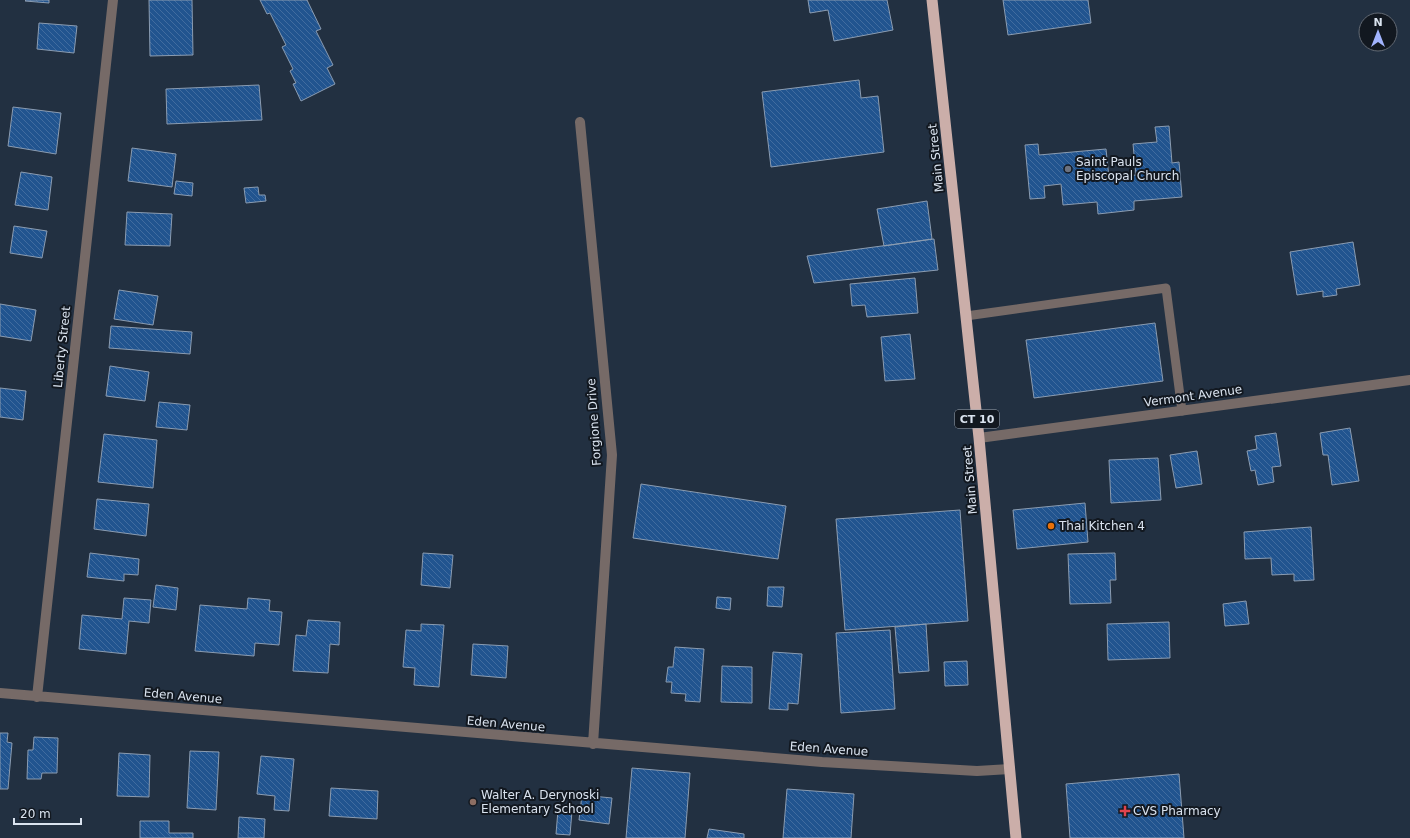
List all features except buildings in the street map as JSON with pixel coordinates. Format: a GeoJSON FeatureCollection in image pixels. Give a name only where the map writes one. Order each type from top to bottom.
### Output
{"type":"FeatureCollection","features":[{"type":"Feature","properties":{"kind":"highway","name":"Main Street"},"geometry":{"type":"LineString","coordinates":[[932,0],[979,438],[1016,838]]}},
{"type":"Feature","properties":{"kind":"street","name":"Liberty Street"},"geometry":{"type":"LineString","coordinates":[[37,697],[113,0]]}},
{"type":"Feature","properties":{"kind":"street","name":"Forgione Drive"},"geometry":{"type":"LineString","coordinates":[[580,122],[612,455],[592,744]]}},
{"type":"Feature","properties":{"kind":"street","name":"Vermont Avenue"},"geometry":{"type":"LineString","coordinates":[[979,438],[1410,380]]}},
{"type":"Feature","properties":{"kind":"street","name":"Eden Avenue"},"geometry":{"type":"LineString","coordinates":[[0,693],[592,744],[822,762],[977,771],[1010,770]]}},
{"type":"Feature","properties":{"kind":"lane"},"geometry":{"type":"LineString","coordinates":[[966,316],[1166,288],[1182,411]]}},
{"type":"Feature","properties":{"kind":"place","name":"Saint Pauls Episcopal Church"},"geometry":{"type":"Point","coordinates":[1068,169]}},
{"type":"Feature","properties":{"kind":"place","name":"Thai Kitchen 4"},"geometry":{"type":"Point","coordinates":[1051,526]}},
{"type":"Feature","properties":{"kind":"place","name":"Walter A. Derynoski Elementary School"},"geometry":{"type":"Point","coordinates":[473,802]}},
{"type":"Feature","properties":{"kind":"place","name":"CVS Pharmacy"},"geometry":{"type":"Point","coordinates":[1125,811]}}]}
